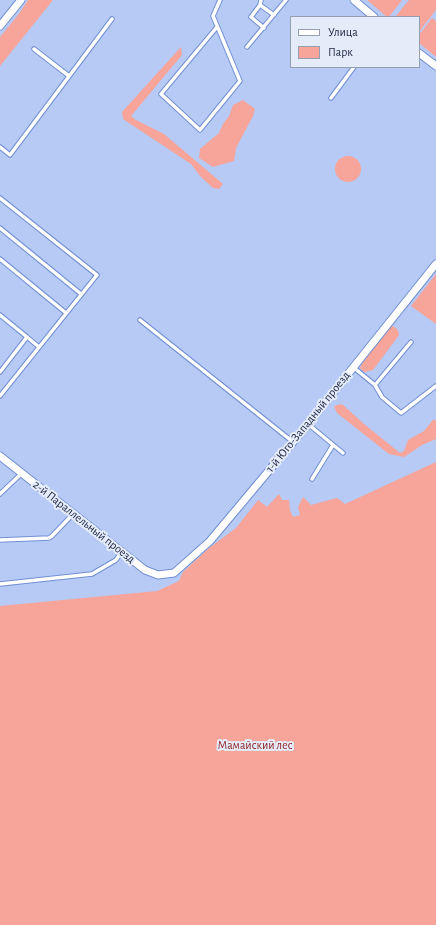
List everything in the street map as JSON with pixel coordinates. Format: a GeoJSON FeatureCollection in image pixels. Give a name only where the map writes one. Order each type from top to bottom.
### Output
{"type":"FeatureCollection","features":[{"type":"Feature","properties":{"kind":"street"},"geometry":{"type":"LineString","coordinates":[[0,26],[21,0]]}},
{"type":"Feature","properties":{"kind":"street"},"geometry":{"type":"LineString","coordinates":[[354,0],[372,16]]}},
{"type":"Feature","properties":{"kind":"street"},"geometry":{"type":"LineString","coordinates":[[420,54],[436,66]]}},
{"type":"Feature","properties":{"kind":"street","name":"1-й Юго-Западный проезд"},"geometry":{"type":"LineString","coordinates":[[174,573],[210,541],[308,424],[436,264]]}},
{"type":"Feature","properties":{"kind":"street","name":"2-й Параллельный проезд"},"geometry":{"type":"LineString","coordinates":[[0,456],[145,570],[158,575],[174,573]]}},
{"type":"Feature","properties":{"kind":"lane"},"geometry":{"type":"LineString","coordinates":[[217,27],[161,94],[200,130],[240,81],[213,16],[220,0]]}},
{"type":"Feature","properties":{"kind":"lane"},"geometry":{"type":"LineString","coordinates":[[261,0],[260,5],[251,17],[264,28]]}},
{"type":"Feature","properties":{"kind":"lane"},"geometry":{"type":"LineString","coordinates":[[247,47],[286,0]]}},
{"type":"Feature","properties":{"kind":"lane"},"geometry":{"type":"LineString","coordinates":[[260,5],[274,15]]}},
{"type":"Feature","properties":{"kind":"lane"},"geometry":{"type":"LineString","coordinates":[[0,147],[10,155],[112,19]]}},
{"type":"Feature","properties":{"kind":"lane"},"geometry":{"type":"LineString","coordinates":[[34,49],[69,76]]}},
{"type":"Feature","properties":{"kind":"lane"},"geometry":{"type":"LineString","coordinates":[[331,98],[353,68]]}},
{"type":"Feature","properties":{"kind":"lane"},"geometry":{"type":"LineString","coordinates":[[0,198],[97,274],[0,396]]}},
{"type":"Feature","properties":{"kind":"lane"},"geometry":{"type":"LineString","coordinates":[[0,228],[81,294]]}},
{"type":"Feature","properties":{"kind":"lane"},"geometry":{"type":"LineString","coordinates":[[0,259],[66,313]]}},
{"type":"Feature","properties":{"kind":"lane"},"geometry":{"type":"LineString","coordinates":[[0,315],[39,347]]}},
{"type":"Feature","properties":{"kind":"lane"},"geometry":{"type":"LineString","coordinates":[[140,320],[293,442]]}},
{"type":"Feature","properties":{"kind":"lane"},"geometry":{"type":"LineString","coordinates":[[0,372],[27,337]]}},
{"type":"Feature","properties":{"kind":"lane"},"geometry":{"type":"LineString","coordinates":[[375,385],[411,342]]}},
{"type":"Feature","properties":{"kind":"lane"},"geometry":{"type":"LineString","coordinates":[[353,368],[375,385],[382,397],[401,413],[436,386]]}},
{"type":"Feature","properties":{"kind":"lane"},"geometry":{"type":"LineString","coordinates":[[308,424],[343,453]]}},
{"type":"Feature","properties":{"kind":"lane"},"geometry":{"type":"LineString","coordinates":[[312,479],[333,445]]}},
{"type":"Feature","properties":{"kind":"lane"},"geometry":{"type":"LineString","coordinates":[[0,494],[22,473]]}},
{"type":"Feature","properties":{"kind":"lane"},"geometry":{"type":"LineString","coordinates":[[0,540],[49,538],[73,513]]}},
{"type":"Feature","properties":{"kind":"lane"},"geometry":{"type":"LineString","coordinates":[[0,584],[92,574],[116,560],[122,551]]}},
{"type":"Feature","properties":{"kind":"green space"},"geometry":{"type":"Polygon","coordinates":[[[28,0],[53,0],[0,66],[0,37],[28,0]]]}},
{"type":"Feature","properties":{"kind":"green space"},"geometry":{"type":"Polygon","coordinates":[[[367,0],[402,0],[390,16],[386,16],[367,0]]]}},
{"type":"Feature","properties":{"kind":"green space"},"geometry":{"type":"Polygon","coordinates":[[[409,0],[436,0],[436,10],[420,31],[420,16],[396,16],[409,0]]]}},
{"type":"Feature","properties":{"kind":"green space"},"geometry":{"type":"Polygon","coordinates":[[[432,18],[436,21],[436,57],[420,44],[420,34],[432,18]]]}},
{"type":"Feature","properties":{"kind":"green space"},"geometry":{"type":"Polygon","coordinates":[[[181,47],[182,55],[131,116],[164,134],[223,184],[219,189],[213,188],[200,176],[191,164],[123,119],[122,112],[181,47]]]}},
{"type":"Feature","properties":{"kind":"green space"},"geometry":{"type":"Polygon","coordinates":[[[243,100],[255,109],[253,116],[236,148],[234,161],[213,167],[199,158],[200,149],[219,133],[229,116],[233,105],[243,100]]]}},
{"type":"Feature","properties":{"kind":"green space"},"geometry":{"type":"Polygon","coordinates":[[[348,156],[357,160],[361,169],[357,178],[348,182],[339,178],[335,169],[339,160],[348,156]]]}},
{"type":"Feature","properties":{"kind":"green space"},"geometry":{"type":"Polygon","coordinates":[[[436,274],[436,324],[411,306],[436,274]]]}},
{"type":"Feature","properties":{"kind":"green space"},"geometry":{"type":"Polygon","coordinates":[[[393,326],[398,330],[399,335],[373,370],[364,372],[360,368],[362,363],[390,327],[393,326]]]}},
{"type":"Feature","properties":{"kind":"green space"},"geometry":{"type":"Polygon","coordinates":[[[342,404],[400,453],[404,451],[408,440],[424,431],[433,420],[436,420],[436,439],[422,445],[404,457],[389,454],[337,413],[334,406],[342,404]]]}},
{"type":"Feature","properties":{"kind":"green space","name":"Мамайский лес"},"geometry":{"type":"Polygon","coordinates":[[[436,462],[436,925],[0,925],[0,606],[157,591],[179,581],[183,572],[209,548],[236,528],[258,500],[267,507],[279,494],[282,500],[289,500],[290,510],[293,517],[300,515],[298,507],[303,497],[311,505],[337,498],[345,504],[436,462]]]}}]}
